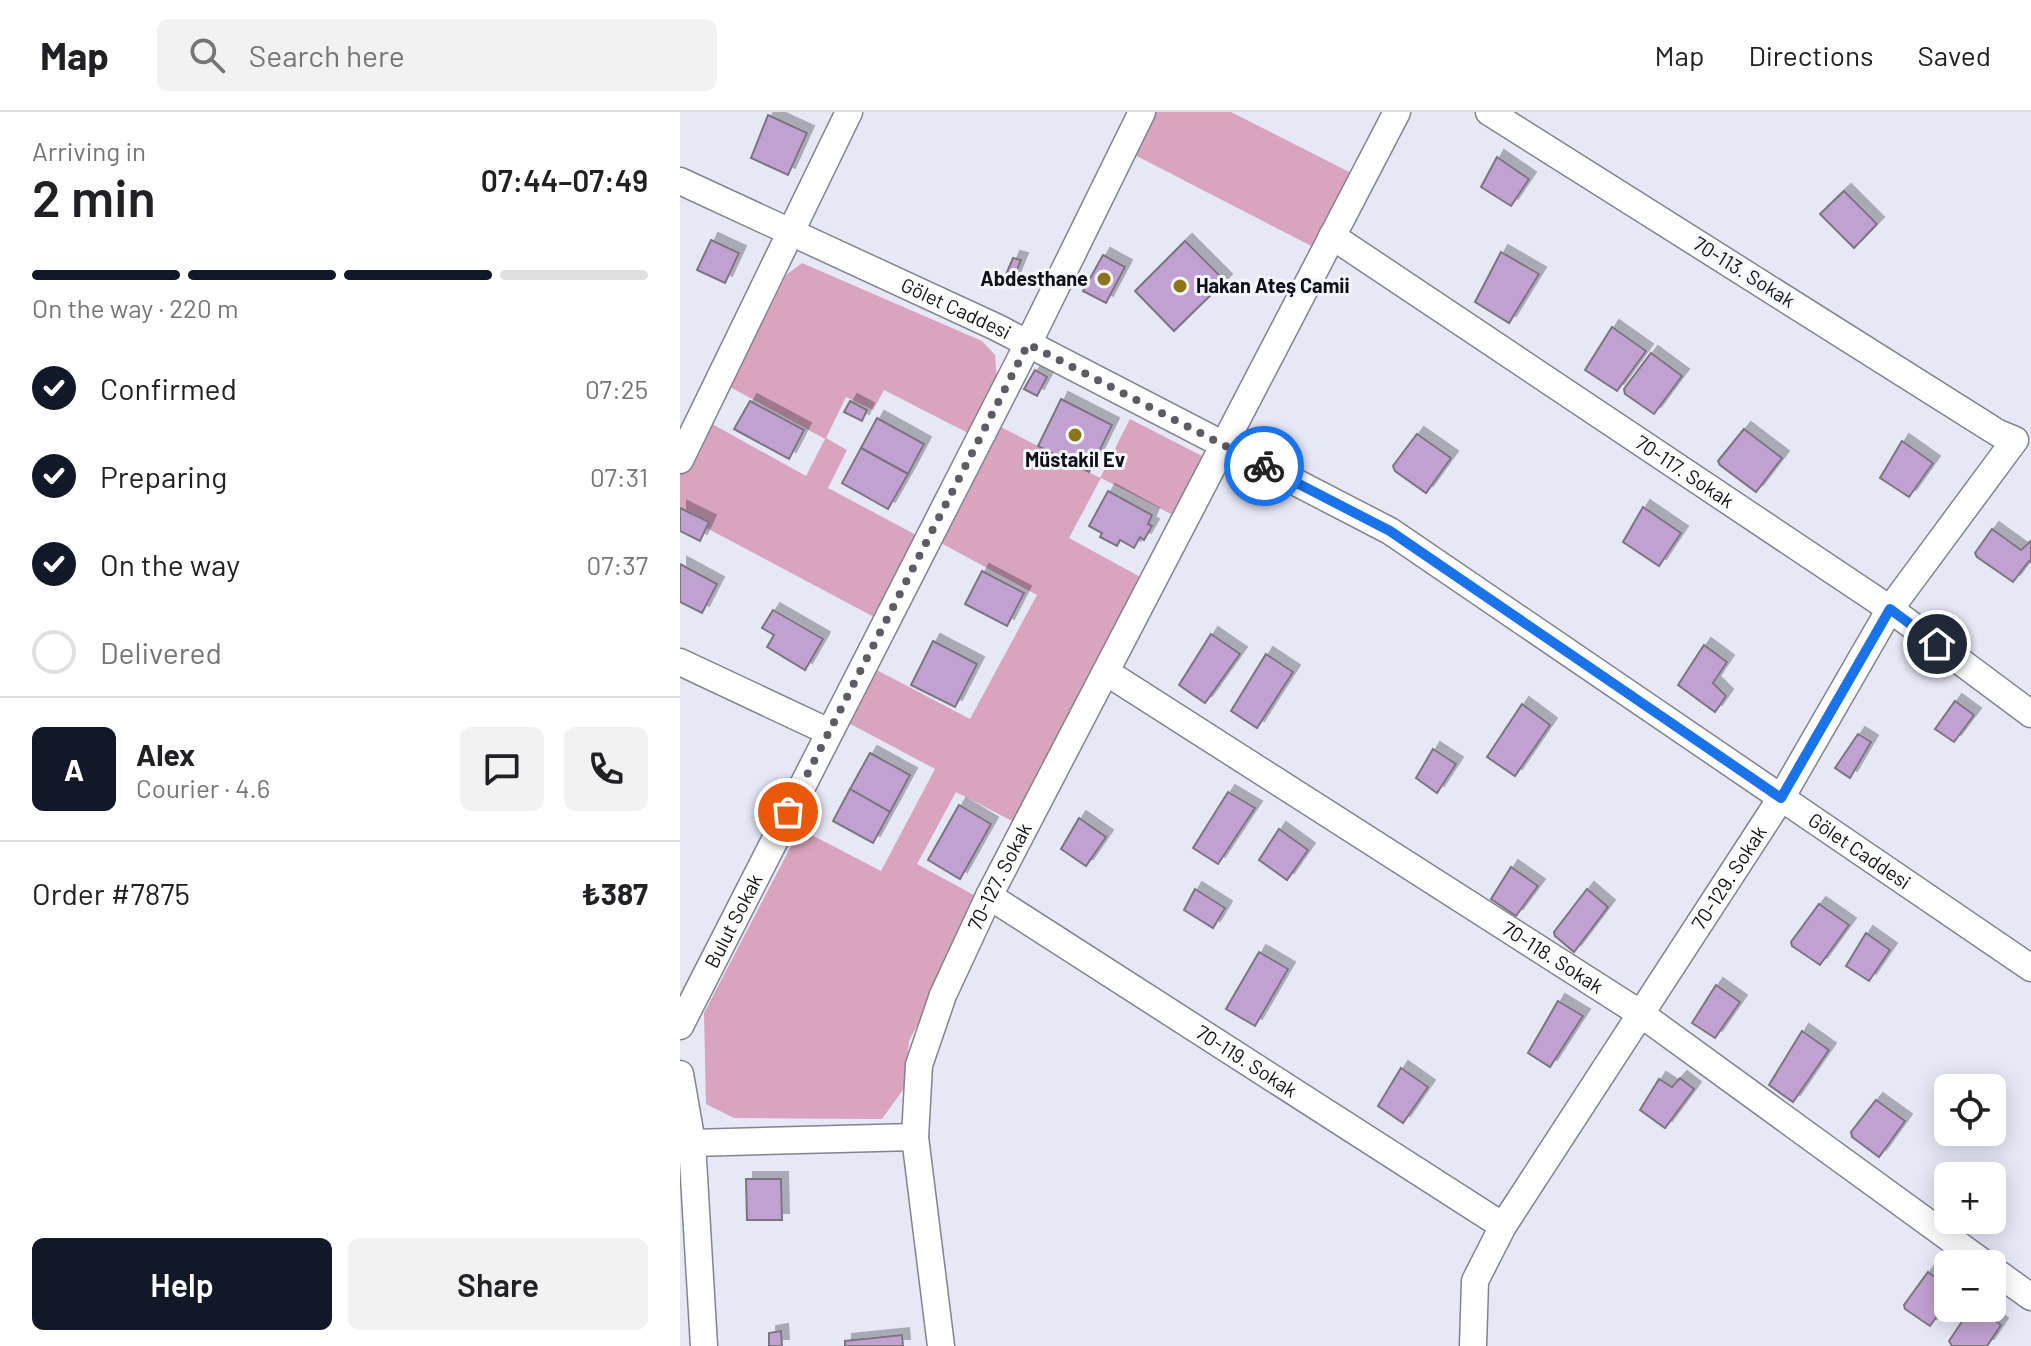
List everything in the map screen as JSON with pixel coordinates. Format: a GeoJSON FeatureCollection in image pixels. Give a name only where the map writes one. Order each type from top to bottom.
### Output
{"type":"FeatureCollection","features":[{"type":"Feature","properties":{"kind":"street"},"geometry":{"type":"LineString","coordinates":[[680,460],[849,112]]}},
{"type":"Feature","properties":{"kind":"street","name":"Bulut Sokak"},"geometry":{"type":"LineString","coordinates":[[680,1026],[1028,344],[1142,112]]}},
{"type":"Feature","properties":{"kind":"street","name":"70-127. Sokak"},"geometry":{"type":"LineString","coordinates":[[941,1346],[915,1137],[919,1065],[943,995],[989,896],[1397,112]]}},
{"type":"Feature","properties":{"kind":"street","name":"70-113. Sokak"},"geometry":{"type":"LineString","coordinates":[[1489,112],[1998,433]]}},
{"type":"Feature","properties":{"kind":"street","name":"Gölet Caddesi"},"geometry":{"type":"LineString","coordinates":[[680,181],[1028,344],[1390,531],[2031,968]]}},
{"type":"Feature","properties":{"kind":"street","name":"70-117. Sokak"},"geometry":{"type":"LineString","coordinates":[[1332,236],[1890,609],[2031,714]]}},
{"type":"Feature","properties":{"kind":"street","name":"70-129. Sokak"},"geometry":{"type":"LineString","coordinates":[[1473,1346],[1475,1281],[1503,1226],[1781,798],[1890,609],[2015,440],[1998,433]]}},
{"type":"Feature","properties":{"kind":"street"},"geometry":{"type":"LineString","coordinates":[[680,662],[829,732]]}},
{"type":"Feature","properties":{"kind":"street","name":"70-118. Sokak"},"geometry":{"type":"LineString","coordinates":[[1106,672],[1641,1014],[1966,1250]]}},
{"type":"Feature","properties":{"kind":"street","name":"70-119. Sokak"},"geometry":{"type":"LineString","coordinates":[[989,896],[1503,1226]]}},
{"type":"Feature","properties":{"kind":"street"},"geometry":{"type":"LineString","coordinates":[[680,1074],[692,1143],[704,1346]]}},
{"type":"Feature","properties":{"kind":"street"},"geometry":{"type":"LineString","coordinates":[[692,1143],[915,1137]]}},
{"type":"Feature","properties":{"kind":"street"},"geometry":{"type":"LineString","coordinates":[[2006,1279],[2031,1297]]}},
{"type":"Feature","properties":{"kind":"shaded area"},"geometry":{"type":"Polygon","coordinates":[[[1152,112],[1231,112],[1357,176],[1319,250],[1131,153],[1152,112]]]}},
{"type":"Feature","properties":{"kind":"shaded area"},"geometry":{"type":"Polygon","coordinates":[[[802,263],[982,341],[995,355],[997,380],[968,433],[884,390],[873,410],[846,397],[826,438],[847,450],[828,488],[918,536],[876,618],[680,514],[680,467],[705,420],[806,476],[825,439],[730,387],[786,275],[802,263]]]}},
{"type":"Feature","properties":{"kind":"shaded area"},"geometry":{"type":"Polygon","coordinates":[[[1130,419],[1202,456],[1173,515],[1101,478],[1069,538],[1146,580],[1016,823],[956,792],[917,864],[983,900],[909,1041],[905,1087],[882,1119],[734,1118],[706,1104],[704,1013],[800,829],[881,871],[935,769],[845,721],[873,668],[970,719],[1037,595],[939,542],[999,426],[1100,478],[1130,419]]]}},
{"type":"Feature","properties":{"kind":"building"},"geometry":{"type":"Polygon","coordinates":[[[768,115],[807,133],[788,175],[751,158],[768,115]]]}},
{"type":"Feature","properties":{"kind":"building"},"geometry":{"type":"Polygon","coordinates":[[[1497,157],[1529,179],[1511,206],[1481,187],[1497,157]]]}},
{"type":"Feature","properties":{"kind":"building"},"geometry":{"type":"Polygon","coordinates":[[[1844,191],[1877,224],[1854,248],[1820,214],[1844,191]]]}},
{"type":"Feature","properties":{"kind":"building"},"geometry":{"type":"Polygon","coordinates":[[[711,240],[739,253],[725,283],[697,270],[711,240]]]}},
{"type":"Feature","properties":{"kind":"building","name":"Hakan Ateş Camii"},"geometry":{"type":"Polygon","coordinates":[[[1185,241],[1225,281],[1174,331],[1135,291],[1185,241]]]}},
{"type":"Feature","properties":{"kind":"building"},"geometry":{"type":"Polygon","coordinates":[[[1501,252],[1539,274],[1509,323],[1475,302],[1501,252]]]}},
{"type":"Feature","properties":{"kind":"building","name":"Abdesthane"},"geometry":{"type":"Polygon","coordinates":[[[1103,255],[1125,267],[1106,303],[1083,291],[1103,255]]]}},
{"type":"Feature","properties":{"kind":"building"},"geometry":{"type":"Polygon","coordinates":[[[1013,258],[1021,260],[1010,287],[1002,284],[1013,258]]]}},
{"type":"Feature","properties":{"kind":"building"},"geometry":{"type":"Polygon","coordinates":[[[1612,327],[1646,351],[1617,391],[1585,370],[1612,327]]]}},
{"type":"Feature","properties":{"kind":"building"},"geometry":{"type":"Polygon","coordinates":[[[1651,353],[1682,376],[1654,414],[1625,394],[1624,389],[1651,353]]]}},
{"type":"Feature","properties":{"kind":"building"},"geometry":{"type":"Polygon","coordinates":[[[1035,370],[1047,377],[1037,396],[1024,389],[1035,370]]]}},
{"type":"Feature","properties":{"kind":"building","name":"Müstakil Ev"},"geometry":{"type":"Polygon","coordinates":[[[1061,399],[1112,425],[1089,472],[1038,446],[1061,399]]]}},
{"type":"Feature","properties":{"kind":"building"},"geometry":{"type":"Polygon","coordinates":[[[750,401],[804,430],[789,459],[734,429],[750,401]]]}},
{"type":"Feature","properties":{"kind":"building"},"geometry":{"type":"Polygon","coordinates":[[[850,401],[867,410],[862,421],[844,412],[850,401]]]}},
{"type":"Feature","properties":{"kind":"building"},"geometry":{"type":"Polygon","coordinates":[[[877,418],[924,444],[908,474],[861,448],[877,418]]]}},
{"type":"Feature","properties":{"kind":"building"},"geometry":{"type":"Polygon","coordinates":[[[1744,429],[1782,458],[1756,492],[1718,461],[1744,429]]]}},
{"type":"Feature","properties":{"kind":"building"},"geometry":{"type":"Polygon","coordinates":[[[1417,434],[1451,458],[1426,493],[1395,471],[1393,466],[1417,434]]]}},
{"type":"Feature","properties":{"kind":"building"},"geometry":{"type":"Polygon","coordinates":[[[1902,441],[1933,463],[1909,497],[1880,478],[1902,441]]]}},
{"type":"Feature","properties":{"kind":"building"},"geometry":{"type":"Polygon","coordinates":[[[861,448],[908,474],[888,509],[842,483],[861,448]]]}},
{"type":"Feature","properties":{"kind":"building","name":"Müstakil Ev"},"geometry":{"type":"Polygon","coordinates":[[[1108,491],[1152,515],[1148,524],[1152,526],[1144,540],[1140,537],[1134,548],[1120,540],[1117,546],[1100,537],[1102,533],[1089,526],[1108,491]]]}},
{"type":"Feature","properties":{"kind":"building"},"geometry":{"type":"Polygon","coordinates":[[[1643,507],[1681,533],[1659,566],[1623,542],[1643,507]]]}},
{"type":"Feature","properties":{"kind":"building"},"geometry":{"type":"Polygon","coordinates":[[[680,508],[709,522],[700,541],[680,531],[680,508]]]}},
{"type":"Feature","properties":{"kind":"building"},"geometry":{"type":"Polygon","coordinates":[[[1992,529],[2021,550],[2031,541],[2031,562],[2013,582],[1975,553],[1992,529]]]}},
{"type":"Feature","properties":{"kind":"building"},"geometry":{"type":"Polygon","coordinates":[[[680,564],[717,584],[702,613],[680,602],[680,564]]]}},
{"type":"Feature","properties":{"kind":"building"},"geometry":{"type":"Polygon","coordinates":[[[982,571],[1024,593],[1007,626],[965,604],[982,571]]]}},
{"type":"Feature","properties":{"kind":"building"},"geometry":{"type":"Polygon","coordinates":[[[773,610],[823,639],[805,670],[767,647],[774,635],[762,628],[773,610]]]}},
{"type":"Feature","properties":{"kind":"building"},"geometry":{"type":"Polygon","coordinates":[[[1211,634],[1240,654],[1205,703],[1179,685],[1211,634]]]}},
{"type":"Feature","properties":{"kind":"building"},"geometry":{"type":"Polygon","coordinates":[[[933,641],[977,664],[955,707],[911,685],[933,641]]]}},
{"type":"Feature","properties":{"kind":"building"},"geometry":{"type":"Polygon","coordinates":[[[1704,645],[1727,662],[1713,683],[1726,696],[1715,712],[1678,685],[1704,645]]]}},
{"type":"Feature","properties":{"kind":"building"},"geometry":{"type":"Polygon","coordinates":[[[1266,654],[1293,672],[1257,728],[1231,711],[1266,654]]]}},
{"type":"Feature","properties":{"kind":"building"},"geometry":{"type":"Polygon","coordinates":[[[1955,701],[1974,715],[1954,742],[1935,729],[1955,701]]]}},
{"type":"Feature","properties":{"kind":"building"},"geometry":{"type":"Polygon","coordinates":[[[1522,704],[1550,725],[1515,776],[1487,757],[1522,704]]]}},
{"type":"Feature","properties":{"kind":"building"},"geometry":{"type":"Polygon","coordinates":[[[1858,734],[1871,742],[1850,778],[1835,768],[1858,734]]]}},
{"type":"Feature","properties":{"kind":"building"},"geometry":{"type":"Polygon","coordinates":[[[1433,749],[1456,764],[1437,793],[1416,778],[1433,749]]]}},
{"type":"Feature","properties":{"kind":"building"},"geometry":{"type":"Polygon","coordinates":[[[870,753],[910,775],[890,812],[850,789],[870,753]]]}},
{"type":"Feature","properties":{"kind":"building"},"geometry":{"type":"Polygon","coordinates":[[[850,789],[890,812],[873,843],[833,821],[850,789]]]}},
{"type":"Feature","properties":{"kind":"building"},"geometry":{"type":"Polygon","coordinates":[[[1228,792],[1255,808],[1218,864],[1193,848],[1228,792]]]}},
{"type":"Feature","properties":{"kind":"building"},"geometry":{"type":"Polygon","coordinates":[[[959,805],[991,824],[960,879],[928,860],[959,805]]]}},
{"type":"Feature","properties":{"kind":"building"},"geometry":{"type":"Polygon","coordinates":[[[1079,818],[1106,837],[1086,866],[1061,849],[1079,818]]]}},
{"type":"Feature","properties":{"kind":"building"},"geometry":{"type":"Polygon","coordinates":[[[1279,829],[1308,850],[1287,880],[1259,860],[1279,829]]]}},
{"type":"Feature","properties":{"kind":"building"},"geometry":{"type":"Polygon","coordinates":[[[1511,867],[1538,886],[1516,916],[1491,899],[1511,867]]]}},
{"type":"Feature","properties":{"kind":"building"},"geometry":{"type":"Polygon","coordinates":[[[1195,889],[1225,908],[1213,928],[1184,910],[1195,889]]]}},
{"type":"Feature","properties":{"kind":"building"},"geometry":{"type":"Polygon","coordinates":[[[1587,889],[1608,907],[1574,952],[1554,932],[1587,889]]]}},
{"type":"Feature","properties":{"kind":"building"},"geometry":{"type":"Polygon","coordinates":[[[1819,904],[1849,925],[1820,965],[1792,946],[1791,942],[1819,904]]]}},
{"type":"Feature","properties":{"kind":"building"},"geometry":{"type":"Polygon","coordinates":[[[1866,933],[1890,950],[1869,981],[1846,966],[1866,933]]]}},
{"type":"Feature","properties":{"kind":"building"},"geometry":{"type":"Polygon","coordinates":[[[1259,952],[1288,969],[1255,1026],[1226,1009],[1259,952]]]}},
{"type":"Feature","properties":{"kind":"building"},"geometry":{"type":"Polygon","coordinates":[[[1716,985],[1740,1002],[1715,1038],[1692,1023],[1716,985]]]}},
{"type":"Feature","properties":{"kind":"building"},"geometry":{"type":"Polygon","coordinates":[[[1558,1001],[1583,1016],[1550,1067],[1528,1053],[1558,1001]]]}},
{"type":"Feature","properties":{"kind":"building"},"geometry":{"type":"Polygon","coordinates":[[[1802,1031],[1829,1050],[1793,1102],[1769,1085],[1802,1031]]]}},
{"type":"Feature","properties":{"kind":"building"},"geometry":{"type":"Polygon","coordinates":[[[1401,1068],[1428,1087],[1403,1123],[1378,1106],[1401,1068]]]}},
{"type":"Feature","properties":{"kind":"building"},"geometry":{"type":"Polygon","coordinates":[[[1680,1078],[1694,1089],[1665,1128],[1640,1110],[1659,1079],[1672,1087],[1680,1078]]]}},
{"type":"Feature","properties":{"kind":"building"},"geometry":{"type":"Polygon","coordinates":[[[1876,1100],[1905,1121],[1879,1157],[1852,1137],[1851,1132],[1876,1100]]]}},
{"type":"Feature","properties":{"kind":"building"},"geometry":{"type":"Polygon","coordinates":[[[746,1179],[781,1179],[782,1220],[747,1220],[746,1179]]]}},
{"type":"Feature","properties":{"kind":"building"},"geometry":{"type":"Polygon","coordinates":[[[1928,1272],[1934,1276],[1934,1320],[1930,1326],[1905,1309],[1904,1305],[1928,1272]]]}},
{"type":"Feature","properties":{"kind":"building"},"geometry":{"type":"Polygon","coordinates":[[[1962,1322],[1997,1322],[2001,1325],[1987,1346],[1952,1346],[1949,1341],[1962,1322]]]}},
{"type":"Feature","properties":{"kind":"building"},"geometry":{"type":"Polygon","coordinates":[[[781,1331],[782,1346],[769,1346],[769,1333],[781,1331]]]}},
{"type":"Feature","properties":{"kind":"building"},"geometry":{"type":"Polygon","coordinates":[[[902,1335],[903,1346],[845,1346],[845,1341],[902,1335]]]}},
{"type":"Feature","properties":{"kind":"way so far"},"geometry":{"type":"LineString","coordinates":[[788,812],[1028,344],[1264,466]]}},
{"type":"Feature","properties":{"kind":"place","name":"Abdesthane"},"geometry":{"type":"Point","coordinates":[1104,279]}},
{"type":"Feature","properties":{"kind":"place","name":"Hakan Ateş Camii"},"geometry":{"type":"Point","coordinates":[1180,286]}},
{"type":"Feature","properties":{"kind":"place","name":"Müstakil Ev"},"geometry":{"type":"Point","coordinates":[1075,435]}},
{"type":"Feature","properties":{"kind":"route"},"geometry":{"type":"LineString","coordinates":[[1264,466],[1390,531],[1781,798],[1890,609],[1937,644]]}}]}
